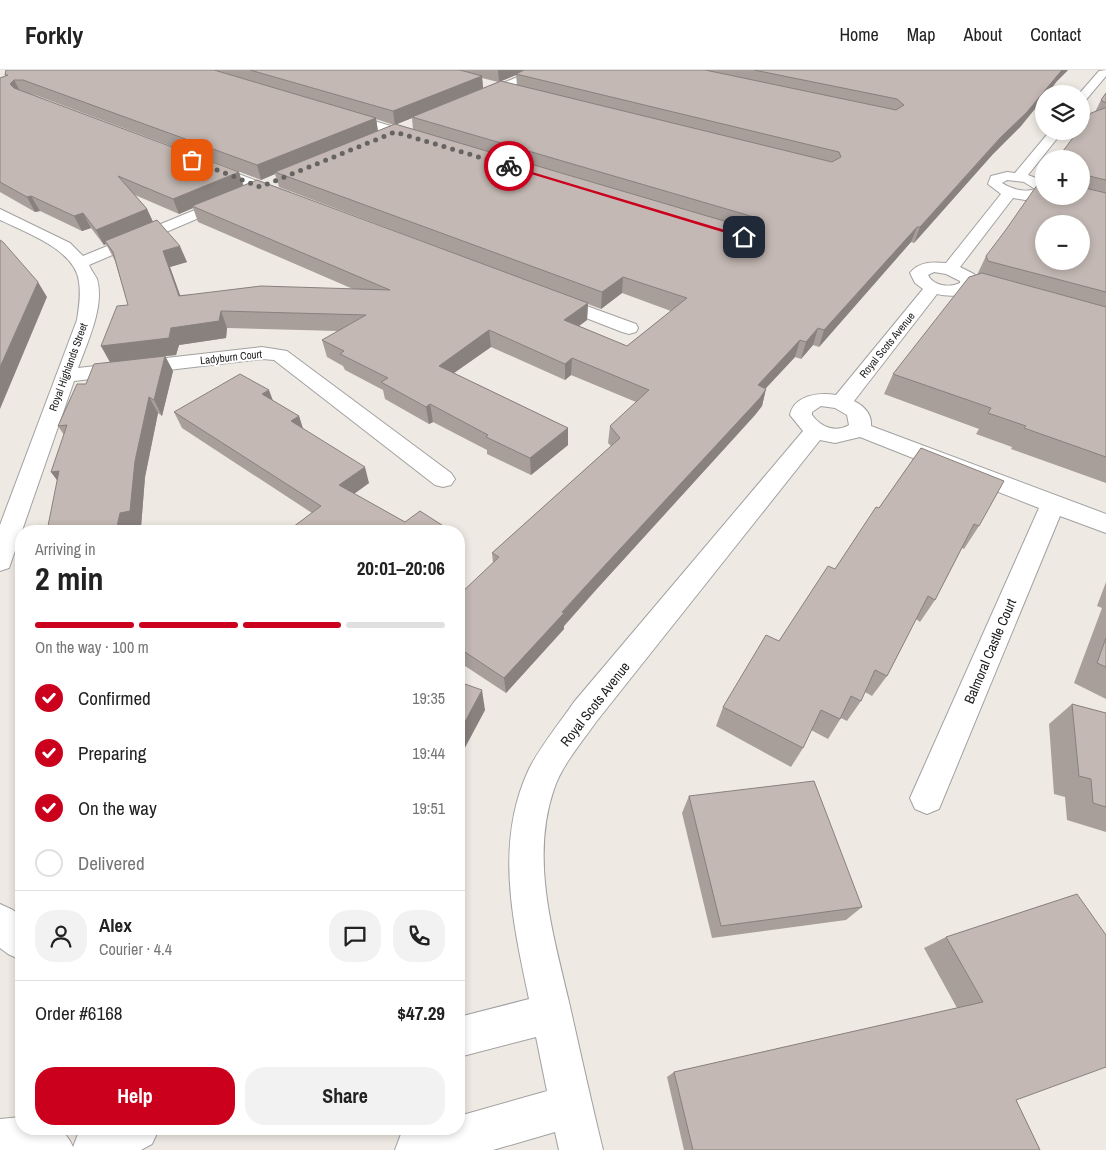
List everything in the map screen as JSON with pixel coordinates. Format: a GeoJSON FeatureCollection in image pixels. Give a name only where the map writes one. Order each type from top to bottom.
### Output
{"type":"FeatureCollection","features":[{"type":"Feature","properties":{"kind":"street"},"geometry":{"type":"LineString","coordinates":[[463,99],[488,85],[524,70]]}},
{"type":"Feature","properties":{"kind":"street"},"geometry":{"type":"LineString","coordinates":[[488,85],[543,70]]}},
{"type":"Feature","properties":{"kind":"street"},"geometry":{"type":"LineString","coordinates":[[1090,89],[1104,74],[1091,70]]}},
{"type":"Feature","properties":{"kind":"street"},"geometry":{"type":"LineString","coordinates":[[488,85],[519,93]]}},
{"type":"Feature","properties":{"kind":"street"},"geometry":{"type":"LineString","coordinates":[[326,110],[432,143]]}},
{"type":"Feature","properties":{"kind":"street"},"geometry":{"type":"LineString","coordinates":[[1019,177],[1050,140]]}},
{"type":"Feature","properties":{"kind":"street"},"geometry":{"type":"LineString","coordinates":[[192,160],[263,181],[297,201]]}},
{"type":"Feature","properties":{"kind":"street"},"geometry":{"type":"LineString","coordinates":[[1035,182],[1019,177],[1001,177],[994,181],[998,187],[1010,192],[1035,194]]}},
{"type":"Feature","properties":{"kind":"street"},"geometry":{"type":"LineString","coordinates":[[0,214],[64,246],[75,257],[263,181]]}},
{"type":"Feature","properties":{"kind":"street"},"geometry":{"type":"LineString","coordinates":[[950,269],[1010,192]]}},
{"type":"Feature","properties":{"kind":"street","name":"Royal Highlands Street"},"geometry":{"type":"LineString","coordinates":[[0,561],[86,320],[89,297],[88,279],[75,257]]}},
{"type":"Feature","properties":{"kind":"street"},"geometry":{"type":"LineString","coordinates":[[934,267],[950,269],[968,278],[969,285],[967,288],[956,291],[933,288],[921,281],[918,276],[921,270],[934,267]]}},
{"type":"Feature","properties":{"kind":"street"},"geometry":{"type":"LineString","coordinates":[[969,285],[988,290]]}},
{"type":"Feature","properties":{"kind":"street","name":"Royal Scots Avenue"},"geometry":{"type":"LineString","coordinates":[[841,403],[933,288]]}},
{"type":"Feature","properties":{"kind":"street"},"geometry":{"type":"LineString","coordinates":[[537,292],[629,328]]}},
{"type":"Feature","properties":{"kind":"street","name":"Ladyburn Court"},"geometry":{"type":"LineString","coordinates":[[65,376],[262,353],[279,353],[289,358],[295,366],[444,480]]}},
{"type":"Feature","properties":{"kind":"street"},"geometry":{"type":"LineString","coordinates":[[821,400],[841,403],[855,411],[860,417],[862,423],[859,429],[846,435],[836,436],[815,430],[804,422],[801,415],[802,410],[806,404],[821,400]]}},
{"type":"Feature","properties":{"kind":"street"},"geometry":{"type":"LineString","coordinates":[[859,429],[1106,524]]}},
{"type":"Feature","properties":{"kind":"street","name":"Royal Scots Avenue"},"geometry":{"type":"LineString","coordinates":[[581,1150],[532,922],[525,870],[528,824],[538,787],[560,748],[585,712],[815,430]]}},
{"type":"Feature","properties":{"kind":"street","name":"Balmoral Castle Court"},"geometry":{"type":"LineString","coordinates":[[927,798],[1053,504]]}},
{"type":"Feature","properties":{"kind":"street"},"geometry":{"type":"LineString","coordinates":[[0,923],[15,936]]}},
{"type":"Feature","properties":{"kind":"street"},"geometry":{"type":"LineString","coordinates":[[465,1035],[551,1013]]}},
{"type":"Feature","properties":{"kind":"street"},"geometry":{"type":"LineString","coordinates":[[417,1150],[571,1106]]}},
{"type":"Feature","properties":{"kind":"street"},"geometry":{"type":"LineString","coordinates":[[94,1150],[125,1135]]}},
{"type":"Feature","properties":{"kind":"street"},"geometry":{"type":"LineString","coordinates":[[0,1141],[21,1137],[48,1141]]}},
{"type":"Feature","properties":{"kind":"building"},"geometry":{"type":"Polygon","coordinates":[[[6,70],[214,70],[376,118],[257,165],[23,80],[14,80],[10,84],[14,88],[239,172],[173,199],[118,176],[147,209],[96,230],[83,213],[74,216],[31,196],[27,197],[0,182],[0,78],[8,75],[5,75],[6,70]]]}},
{"type":"Feature","properties":{"kind":"building"},"geometry":{"type":"Polygon","coordinates":[[[250,70],[460,70],[482,76],[393,111],[250,70]]]}},
{"type":"Feature","properties":{"kind":"building"},"geometry":{"type":"Polygon","coordinates":[[[524,70],[705,70],[896,110],[904,105],[897,99],[754,70],[1062,70],[1050,85],[1035,85],[1035,102],[1027,112],[999,139],[920,227],[917,227],[824,330],[818,328],[806,342],[800,340],[758,385],[766,389],[760,398],[562,612],[564,613],[504,678],[465,652],[465,589],[499,557],[492,553],[620,438],[610,426],[649,390],[572,358],[565,364],[489,330],[439,366],[568,428],[530,458],[486,437],[488,435],[430,404],[426,407],[381,382],[388,378],[340,354],[344,351],[322,340],[366,315],[221,311],[219,321],[171,328],[169,338],[101,346],[117,306],[128,305],[113,252],[105,241],[157,220],[180,246],[163,251],[179,296],[261,286],[390,290],[192,206],[257,180],[588,303],[564,320],[627,346],[687,298],[623,277],[602,292],[275,172],[395,124],[741,226],[753,226],[757,222],[754,217],[412,117],[501,81],[832,162],[841,157],[839,152],[516,74],[524,70]]]}},
{"type":"Feature","properties":{"kind":"building"},"geometry":{"type":"Polygon","coordinates":[[[1106,93],[1106,103],[1101,100],[1106,93]]]}},
{"type":"Feature","properties":{"kind":"building"},"geometry":{"type":"Polygon","coordinates":[[[1105,108],[1106,180],[1090,176],[1090,150],[1064,150],[1071,140],[1090,140],[1090,114],[1105,108]]]}},
{"type":"Feature","properties":{"kind":"building"},"geometry":{"type":"Polygon","coordinates":[[[1035,188],[1035,205],[1090,205],[1090,189],[1106,193],[1106,292],[988,261],[986,256],[1035,188]]]}},
{"type":"Feature","properties":{"kind":"building"},"geometry":{"type":"Polygon","coordinates":[[[0,240],[38,282],[0,367],[0,240]]]}},
{"type":"Feature","properties":{"kind":"building"},"geometry":{"type":"Polygon","coordinates":[[[982,273],[1106,307],[1106,457],[988,413],[991,408],[893,374],[969,277],[982,273]]]}},
{"type":"Feature","properties":{"kind":"building"},"geometry":{"type":"Polygon","coordinates":[[[165,356],[154,400],[149,397],[135,461],[130,511],[120,513],[117,525],[48,525],[59,471],[51,472],[67,425],[58,426],[77,384],[86,384],[94,364],[165,356]]]}},
{"type":"Feature","properties":{"kind":"building"},"geometry":{"type":"Polygon","coordinates":[[[240,374],[269,390],[262,394],[299,416],[291,421],[365,467],[339,485],[405,522],[420,511],[442,525],[296,525],[321,506],[174,412],[240,374]]]}},
{"type":"Feature","properties":{"kind":"building"},"geometry":{"type":"Polygon","coordinates":[[[921,448],[1004,481],[979,526],[974,524],[935,600],[928,596],[887,676],[875,670],[861,701],[851,696],[840,719],[821,710],[803,748],[723,707],[766,635],[779,641],[828,566],[835,569],[876,507],[879,508],[921,448]]]}},
{"type":"Feature","properties":{"kind":"building"},"geometry":{"type":"Polygon","coordinates":[[[1106,638],[1106,667],[1097,663],[1106,638]]]}},
{"type":"Feature","properties":{"kind":"building"},"geometry":{"type":"Polygon","coordinates":[[[465,684],[482,690],[465,722],[465,684]]]}},
{"type":"Feature","properties":{"kind":"building"},"geometry":{"type":"Polygon","coordinates":[[[1072,704],[1106,713],[1106,807],[1093,803],[1091,779],[1079,776],[1072,704]]]}},
{"type":"Feature","properties":{"kind":"building"},"geometry":{"type":"Polygon","coordinates":[[[814,781],[862,907],[721,926],[689,796],[814,781]]]}},
{"type":"Feature","properties":{"kind":"building"},"geometry":{"type":"Polygon","coordinates":[[[1077,894],[1106,935],[1106,1067],[1016,1100],[1040,1150],[693,1150],[674,1072],[983,1002],[946,937],[1077,894]]]}},
{"type":"Feature","properties":{"kind":"way so far"},"geometry":{"type":"LineString","coordinates":[[192,160],[260,187],[395,132],[509,166]]}},
{"type":"Feature","properties":{"kind":"route"},"geometry":{"type":"LineString","coordinates":[[509,166],[744,237]]}}]}
